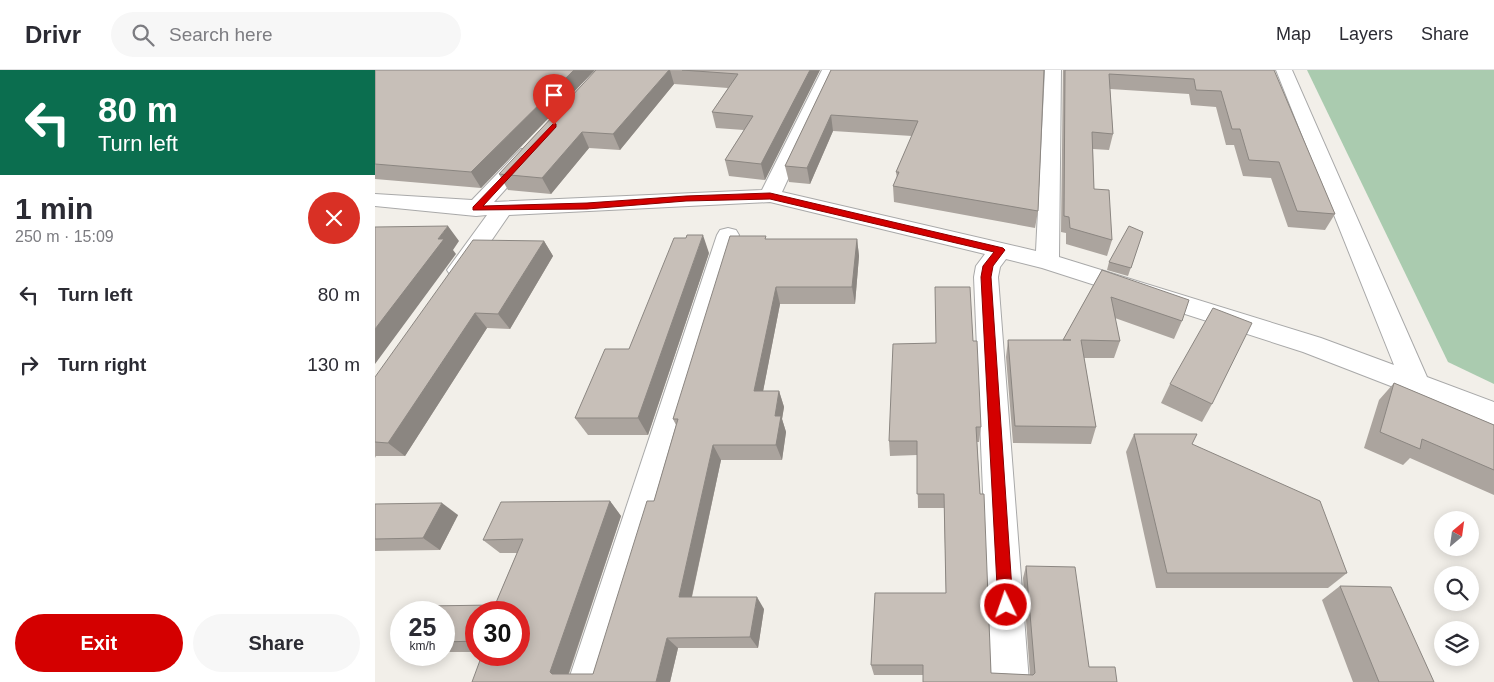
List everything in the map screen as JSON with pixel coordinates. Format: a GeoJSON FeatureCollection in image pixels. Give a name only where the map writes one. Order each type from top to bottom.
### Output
{"type":"FeatureCollection","features":[{"type":"Feature","properties":{"kind":"street"},"geometry":{"type":"LineString","coordinates":[[770,196],[831,70]]}},
{"type":"Feature","properties":{"kind":"street"},"geometry":{"type":"LineString","coordinates":[[1047,261],[1053,70]]}},
{"type":"Feature","properties":{"kind":"street"},"geometry":{"type":"LineString","coordinates":[[1284,70],[1416,384]]}},
{"type":"Feature","properties":{"kind":"street"},"geometry":{"type":"LineString","coordinates":[[476,208],[541,139]]}},
{"type":"Feature","properties":{"kind":"street"},"geometry":{"type":"LineString","coordinates":[[375,200],[502,209],[770,196],[1047,261],[1312,345],[1494,414]]}},
{"type":"Feature","properties":{"kind":"street"},"geometry":{"type":"LineString","coordinates":[[445,290],[502,209]]}},
{"type":"Feature","properties":{"kind":"street"},"geometry":{"type":"LineString","coordinates":[[587,682],[728,235]]}},
{"type":"Feature","properties":{"kind":"street"},"geometry":{"type":"LineString","coordinates":[[1000,250],[988,266],[986,277],[1010,682]]}},
{"type":"Feature","properties":{"kind":"green space"},"geometry":{"type":"Polygon","coordinates":[[[1307,70],[1494,70],[1494,384],[1448,362],[1307,70]]]}},
{"type":"Feature","properties":{"kind":"building"},"geometry":{"type":"Polygon","coordinates":[[[375,70],[574,70],[471,172],[375,164],[375,70]]]}},
{"type":"Feature","properties":{"kind":"building"},"geometry":{"type":"Polygon","coordinates":[[[596,70],[669,70],[613,134],[582,132],[542,178],[499,174],[596,70]]]}},
{"type":"Feature","properties":{"kind":"building"},"geometry":{"type":"Polygon","coordinates":[[[682,70],[810,70],[761,164],[725,160],[753,116],[712,112],[738,74],[682,70]]]}},
{"type":"Feature","properties":{"kind":"building"},"geometry":{"type":"Polygon","coordinates":[[[831,70],[1044,70],[1038,211],[893,186],[899,172],[896,172],[918,121],[831,115],[807,168],[785,166],[831,70]]]}},
{"type":"Feature","properties":{"kind":"building"},"geometry":{"type":"Polygon","coordinates":[[[1065,70],[1274,70],[1335,214],[1297,211],[1279,162],[1249,160],[1240,129],[1232,129],[1221,91],[1196,90],[1194,79],[1109,74],[1113,134],[1092,132],[1094,189],[1109,190],[1112,240],[1070,228],[1069,217],[1064,216],[1065,70]]]}},
{"type":"Feature","properties":{"kind":"building"},"geometry":{"type":"Polygon","coordinates":[[[448,226],[438,239],[444,239],[375,329],[375,227],[448,226]]]}},
{"type":"Feature","properties":{"kind":"building"},"geometry":{"type":"Polygon","coordinates":[[[1129,226],[1143,232],[1131,268],[1109,262],[1129,226]]]}},
{"type":"Feature","properties":{"kind":"building"},"geometry":{"type":"Polygon","coordinates":[[[687,235],[703,235],[638,418],[575,418],[605,349],[629,349],[674,238],[686,238],[687,235]]]}},
{"type":"Feature","properties":{"kind":"building"},"geometry":{"type":"Polygon","coordinates":[[[730,236],[766,236],[765,239],[857,239],[852,287],[776,287],[754,391],[779,391],[775,416],[781,416],[776,445],[713,445],[679,597],[757,597],[750,637],[667,638],[656,682],[472,682],[478,666],[530,666],[530,601],[497,601],[523,539],[483,540],[501,502],[610,501],[550,672],[552,674],[593,674],[647,501],[654,501],[678,419],[673,419],[730,236]]]}},
{"type":"Feature","properties":{"kind":"building"},"geometry":{"type":"Polygon","coordinates":[[[473,240],[544,241],[498,314],[475,313],[388,443],[375,442],[375,377],[473,240]]]}},
{"type":"Feature","properties":{"kind":"building"},"geometry":{"type":"Polygon","coordinates":[[[1102,270],[1189,300],[1182,321],[1111,297],[1120,341],[1081,340],[1096,427],[1015,426],[1008,340],[1063,340],[1102,270]]]}},
{"type":"Feature","properties":{"kind":"building"},"geometry":{"type":"Polygon","coordinates":[[[935,287],[970,287],[973,341],[977,341],[981,427],[976,427],[980,494],[984,494],[991,673],[1033,675],[1035,673],[1026,566],[1075,567],[1089,667],[1115,667],[1117,682],[923,682],[923,665],[871,665],[875,593],[946,593],[944,494],[917,494],[917,441],[889,441],[893,344],[936,343],[935,287]]]}},
{"type":"Feature","properties":{"kind":"building"},"geometry":{"type":"Polygon","coordinates":[[[1213,308],[1252,323],[1212,404],[1170,384],[1213,308]]]}},
{"type":"Feature","properties":{"kind":"building"},"geometry":{"type":"Polygon","coordinates":[[[1394,383],[1494,425],[1494,470],[1422,439],[1420,449],[1380,432],[1394,383]]]}},
{"type":"Feature","properties":{"kind":"building"},"geometry":{"type":"Polygon","coordinates":[[[1134,434],[1197,434],[1192,444],[1320,501],[1347,573],[1167,573],[1134,434]]]}},
{"type":"Feature","properties":{"kind":"building"},"geometry":{"type":"Polygon","coordinates":[[[442,503],[423,538],[375,539],[375,504],[442,503]]]}},
{"type":"Feature","properties":{"kind":"building"},"geometry":{"type":"Polygon","coordinates":[[[1340,586],[1391,587],[1434,682],[1379,682],[1340,586]]]}},
{"type":"Feature","properties":{"kind":"building"},"geometry":{"type":"Polygon","coordinates":[[[465,605],[465,641],[455,642],[455,606],[465,605]]]}},
{"type":"Feature","properties":{"kind":"route"},"geometry":{"type":"LineString","coordinates":[[554,125],[476,208],[587,206],[686,199],[770,196],[1000,250],[988,266],[986,277],[1006,605]]}}]}
